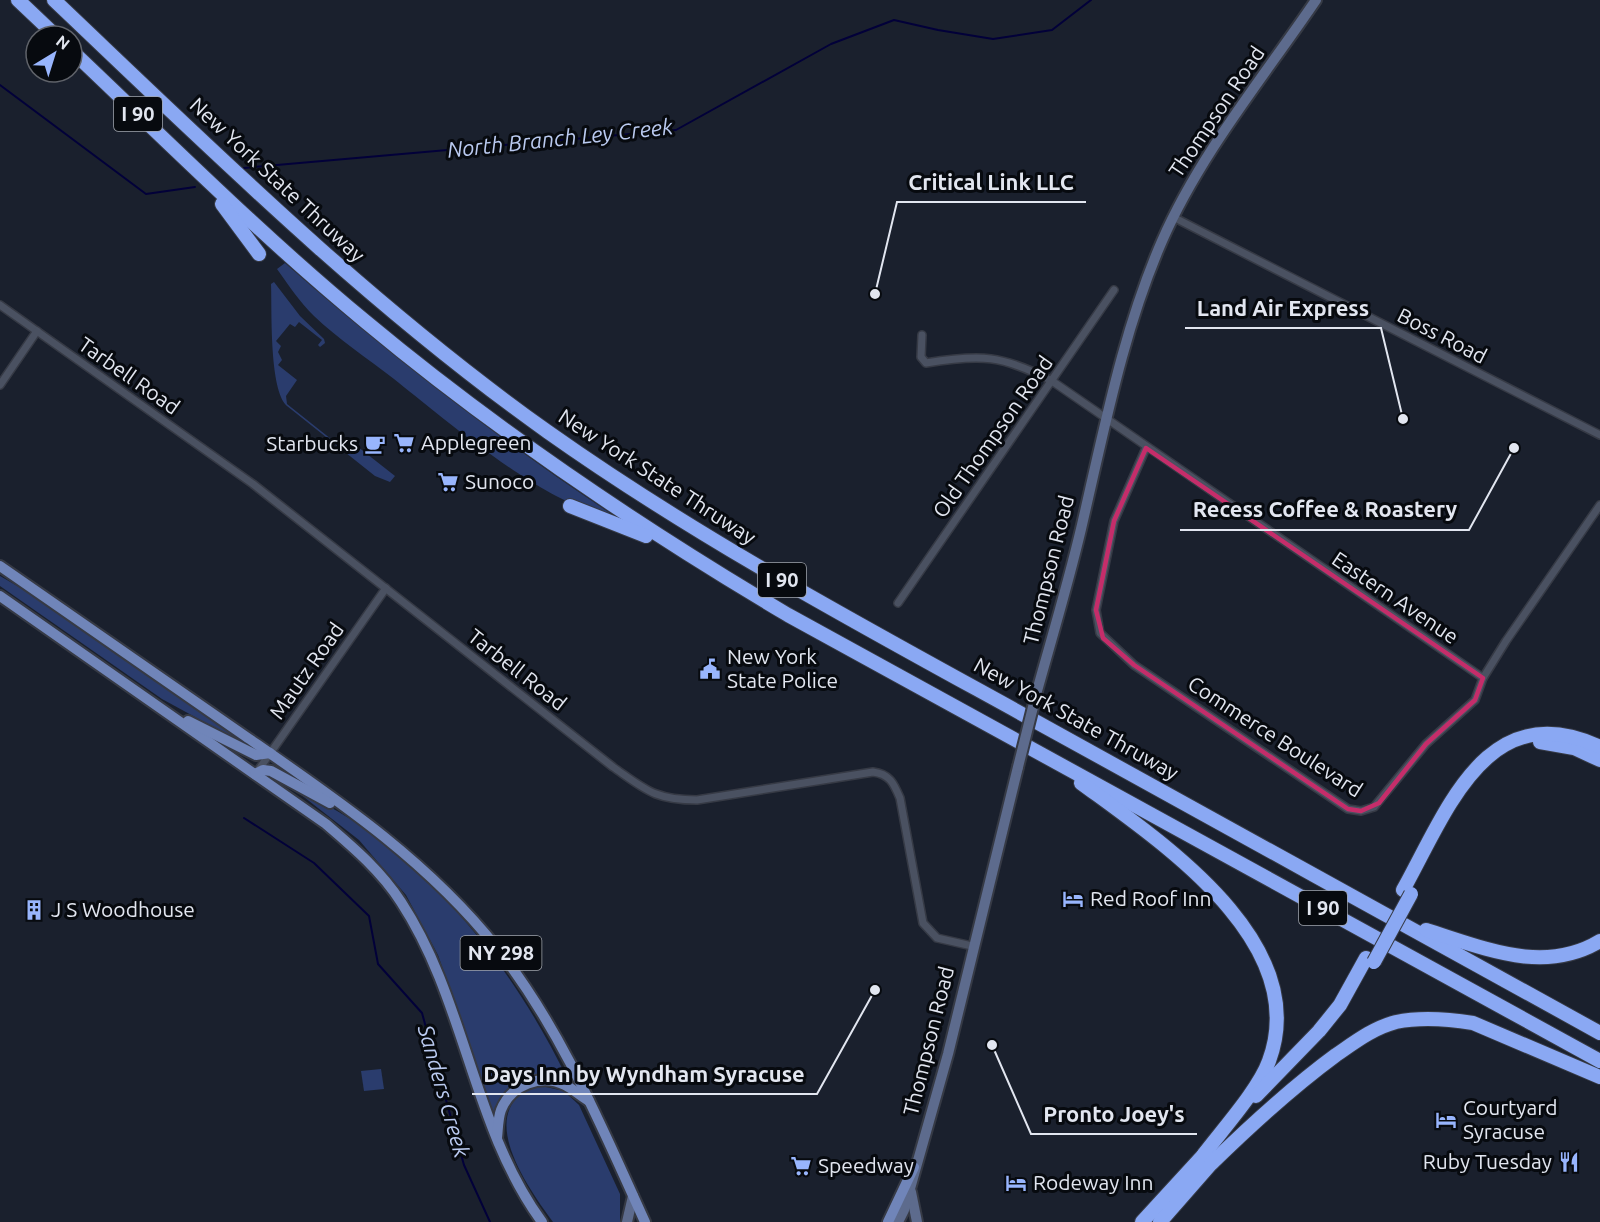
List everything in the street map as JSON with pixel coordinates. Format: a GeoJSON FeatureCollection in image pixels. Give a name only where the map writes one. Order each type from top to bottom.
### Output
{"type":"FeatureCollection","features":[{"type":"Feature","properties":{"kind":"highway"},"geometry":{"type":"LineString","coordinates":[[18,0],[43,24]]}},
{"type":"Feature","properties":{"kind":"highway","name":"New York State Thruway"},"geometry":{"type":"LineString","coordinates":[[54,0],[299,232],[375,298],[465,370],[605,471],[749,561],[1600,1033]]}},
{"type":"Feature","properties":{"kind":"highway","name":"I 90"},"geometry":{"type":"LineString","coordinates":[[84,62],[300,266],[445,385],[560,470],[690,557],[788,615],[1600,1061]]}},
{"type":"Feature","properties":{"kind":"highway"},"geometry":{"type":"LineString","coordinates":[[204,177],[259,254]]}},
{"type":"Feature","properties":{"kind":"highway"},"geometry":{"type":"LineString","coordinates":[[570,506],[626,527],[690,557]]}},
{"type":"Feature","properties":{"kind":"highway"},"geometry":{"type":"LineString","coordinates":[[1160,1222],[1208,1159],[1340,1005],[1370,960],[1469,774],[1494,750],[1532,734],[1562,734],[1600,747]]}},
{"type":"Feature","properties":{"kind":"highway"},"geometry":{"type":"LineString","coordinates":[[1407,892],[1475,782],[1508,749],[1523,743],[1552,742],[1574,747],[1600,760]]}},
{"type":"Feature","properties":{"kind":"highway"},"geometry":{"type":"LineString","coordinates":[[1046,756],[1195,870],[1241,924],[1263,963],[1277,1008],[1276,1038],[1269,1063],[1208,1159]]}},
{"type":"Feature","properties":{"kind":"highway"},"geometry":{"type":"LineString","coordinates":[[1401,922],[1515,956],[1562,957],[1600,941]]}},
{"type":"Feature","properties":{"kind":"highway"},"geometry":{"type":"LineString","coordinates":[[1142,1222],[1208,1159],[1320,1066],[1370,1032],[1396,1023],[1450,1019],[1473,1023],[1600,1077]]}},
{"type":"Feature","properties":{"kind":"main road","name":"NY 298"},"geometry":{"type":"LineString","coordinates":[[0,568],[270,753],[370,825],[444,889],[498,949],[557,1037],[645,1222]]}},
{"type":"Feature","properties":{"kind":"main road","name":"NY 298"},"geometry":{"type":"LineString","coordinates":[[0,596],[326,824],[358,851],[403,904],[425,946],[496,1141],[512,1177],[541,1221]]}},
{"type":"Feature","properties":{"kind":"main road"},"geometry":{"type":"LineString","coordinates":[[155,704],[256,755],[270,753]]}},
{"type":"Feature","properties":{"kind":"main road"},"geometry":{"type":"LineString","coordinates":[[255,774],[262,770],[271,771],[370,825]]}},
{"type":"Feature","properties":{"kind":"main road"},"geometry":{"type":"LineString","coordinates":[[496,1141],[501,1110],[509,1097],[524,1085],[541,1080],[551,1080],[565,1085],[589,1101]]}},
{"type":"Feature","properties":{"kind":"main road"},"geometry":{"type":"LineString","coordinates":[[888,1222],[914,1167]]}},
{"type":"Feature","properties":{"kind":"street","name":"Thompson Road"},"geometry":{"type":"LineString","coordinates":[[898,1222],[910,1189],[914,1167],[948,1054],[972,946],[1080,531],[1105,419],[1137,303],[1173,217],[1209,154],[1316,0]]}},
{"type":"Feature","properties":{"kind":"street","name":"Boss Road"},"geometry":{"type":"LineString","coordinates":[[1173,217],[1600,435]]}},
{"type":"Feature","properties":{"kind":"street","name":"Old Thompson Road"},"geometry":{"type":"LineString","coordinates":[[898,603],[1114,290]]}},
{"type":"Feature","properties":{"kind":"street","name":"Tarbell Road"},"geometry":{"type":"LineString","coordinates":[[0,305],[205,448],[613,767],[653,795],[672,800],[698,800],[873,772],[885,775],[891,780],[900,798],[923,923],[937,938],[972,946]]}},
{"type":"Feature","properties":{"kind":"street"},"geometry":{"type":"LineString","coordinates":[[0,385],[37,331]]}},
{"type":"Feature","properties":{"kind":"street","name":"Eastern Avenue"},"geometry":{"type":"LineString","coordinates":[[922,335],[921,357],[926,363],[966,356],[1005,360],[1052,381],[1146,448],[1483,678]]}},
{"type":"Feature","properties":{"kind":"street","name":"Commerce Boulevard"},"geometry":{"type":"LineString","coordinates":[[1146,448],[1114,521],[1096,610],[1103,638],[1134,665],[1348,809],[1360,811],[1374,807],[1426,744],[1475,700],[1483,678],[1600,505]]}},
{"type":"Feature","properties":{"kind":"street","name":"Mautz Road"},"geometry":{"type":"LineString","coordinates":[[255,774],[386,588]]}},
{"type":"Feature","properties":{"kind":"street","name":"Thompson Road"},"geometry":{"type":"LineString","coordinates":[[910,1189],[917,1222]]}},
{"type":"Feature","properties":{"kind":"street"},"geometry":{"type":"LineString","coordinates":[[627,1222],[633,1196]]}},
{"type":"Feature","properties":{"kind":"highlighted area"},"geometry":{"type":"Polygon","coordinates":[[[1146,448],[1483,678],[1475,700],[1426,744],[1379,803],[1361,811],[1348,809],[1134,665],[1103,638],[1096,610],[1114,521],[1146,448]]]}},
{"type":"Feature","properties":{"kind":"shaded area"},"geometry":{"type":"Polygon","coordinates":[[[285,263],[443,393],[525,455],[610,513],[587,509],[560,498],[498,460],[467,437],[314,316],[277,269],[285,263]]]}},
{"type":"Feature","properties":{"kind":"shaded area"},"geometry":{"type":"Polygon","coordinates":[[[274,282],[300,316],[324,339],[325,343],[320,347],[318,345],[322,340],[299,322],[295,327],[290,324],[276,341],[281,346],[278,352],[282,360],[278,365],[297,380],[286,396],[287,404],[331,439],[353,443],[395,476],[390,482],[375,476],[287,406],[281,397],[274,367],[271,284],[274,282]]]}},
{"type":"Feature","properties":{"kind":"shaded area"},"geometry":{"type":"Polygon","coordinates":[[[0,576],[38,598],[250,747],[162,699],[0,586],[0,576]]]}},
{"type":"Feature","properties":{"kind":"shaded area"},"geometry":{"type":"Polygon","coordinates":[[[277,776],[375,836],[405,861],[461,916],[508,977],[549,1043],[567,1078],[541,1074],[531,1076],[515,1088],[495,1117],[438,955],[406,895],[359,840],[277,776]]]}},
{"type":"Feature","properties":{"kind":"shaded area"},"geometry":{"type":"Polygon","coordinates":[[[381,1069],[384,1089],[364,1091],[361,1071],[381,1069]]]}},
{"type":"Feature","properties":{"kind":"shaded area"},"geometry":{"type":"Polygon","coordinates":[[[537,1085],[564,1091],[579,1105],[620,1194],[620,1222],[553,1222],[530,1189],[511,1149],[507,1130],[508,1112],[518,1097],[537,1085]]]}},
{"type":"Feature","properties":{"kind":"waterway","name":"North Branch Ley Creek"},"geometry":{"type":"LineString","coordinates":[[244,168],[676,130],[831,44],[894,20],[993,39],[1052,30],[1091,0]]}},
{"type":"Feature","properties":{"kind":"waterway","name":"North Branch Ley Creek"},"geometry":{"type":"LineString","coordinates":[[0,85],[146,194],[195,187]]}},
{"type":"Feature","properties":{"kind":"waterway","name":"Sanders Creek"},"geometry":{"type":"LineString","coordinates":[[244,818],[314,863],[369,916],[378,964],[422,1013],[464,1165],[490,1222]]}},
{"type":"Feature","properties":{"kind":"place","name":"Critical Link LLC"},"geometry":{"type":"Point","coordinates":[875,294]}},
{"type":"Feature","properties":{"kind":"place","name":"Land Air Express"},"geometry":{"type":"Point","coordinates":[1403,419]}},
{"type":"Feature","properties":{"kind":"place","name":"Applegreen"},"geometry":{"type":"Point","coordinates":[404,443]}},
{"type":"Feature","properties":{"kind":"place","name":"Starbucks"},"geometry":{"type":"Point","coordinates":[375,444]}},
{"type":"Feature","properties":{"kind":"place","name":"Recess Coffee & Roastery"},"geometry":{"type":"Point","coordinates":[1514,448]}},
{"type":"Feature","properties":{"kind":"place","name":"Sunoco"},"geometry":{"type":"Point","coordinates":[448,482]}},
{"type":"Feature","properties":{"kind":"place","name":"New York State Police"},"geometry":{"type":"Point","coordinates":[710,669]}},
{"type":"Feature","properties":{"kind":"place","name":"Red Roof Inn"},"geometry":{"type":"Point","coordinates":[1073,899]}},
{"type":"Feature","properties":{"kind":"place","name":"J S Woodhouse"},"geometry":{"type":"Point","coordinates":[34,910]}},
{"type":"Feature","properties":{"kind":"place","name":"Days Inn by Wyndham Syracuse"},"geometry":{"type":"Point","coordinates":[875,990]}},
{"type":"Feature","properties":{"kind":"place","name":"Pronto Joey's"},"geometry":{"type":"Point","coordinates":[992,1045]}},
{"type":"Feature","properties":{"kind":"place","name":"Courtyard Syracuse"},"geometry":{"type":"Point","coordinates":[1446,1120]}},
{"type":"Feature","properties":{"kind":"place","name":"Ruby Tuesday"},"geometry":{"type":"Point","coordinates":[1569,1162]}},
{"type":"Feature","properties":{"kind":"place","name":"Speedway"},"geometry":{"type":"Point","coordinates":[801,1166]}},
{"type":"Feature","properties":{"kind":"place","name":"Rodeway Inn"},"geometry":{"type":"Point","coordinates":[1016,1183]}}]}
